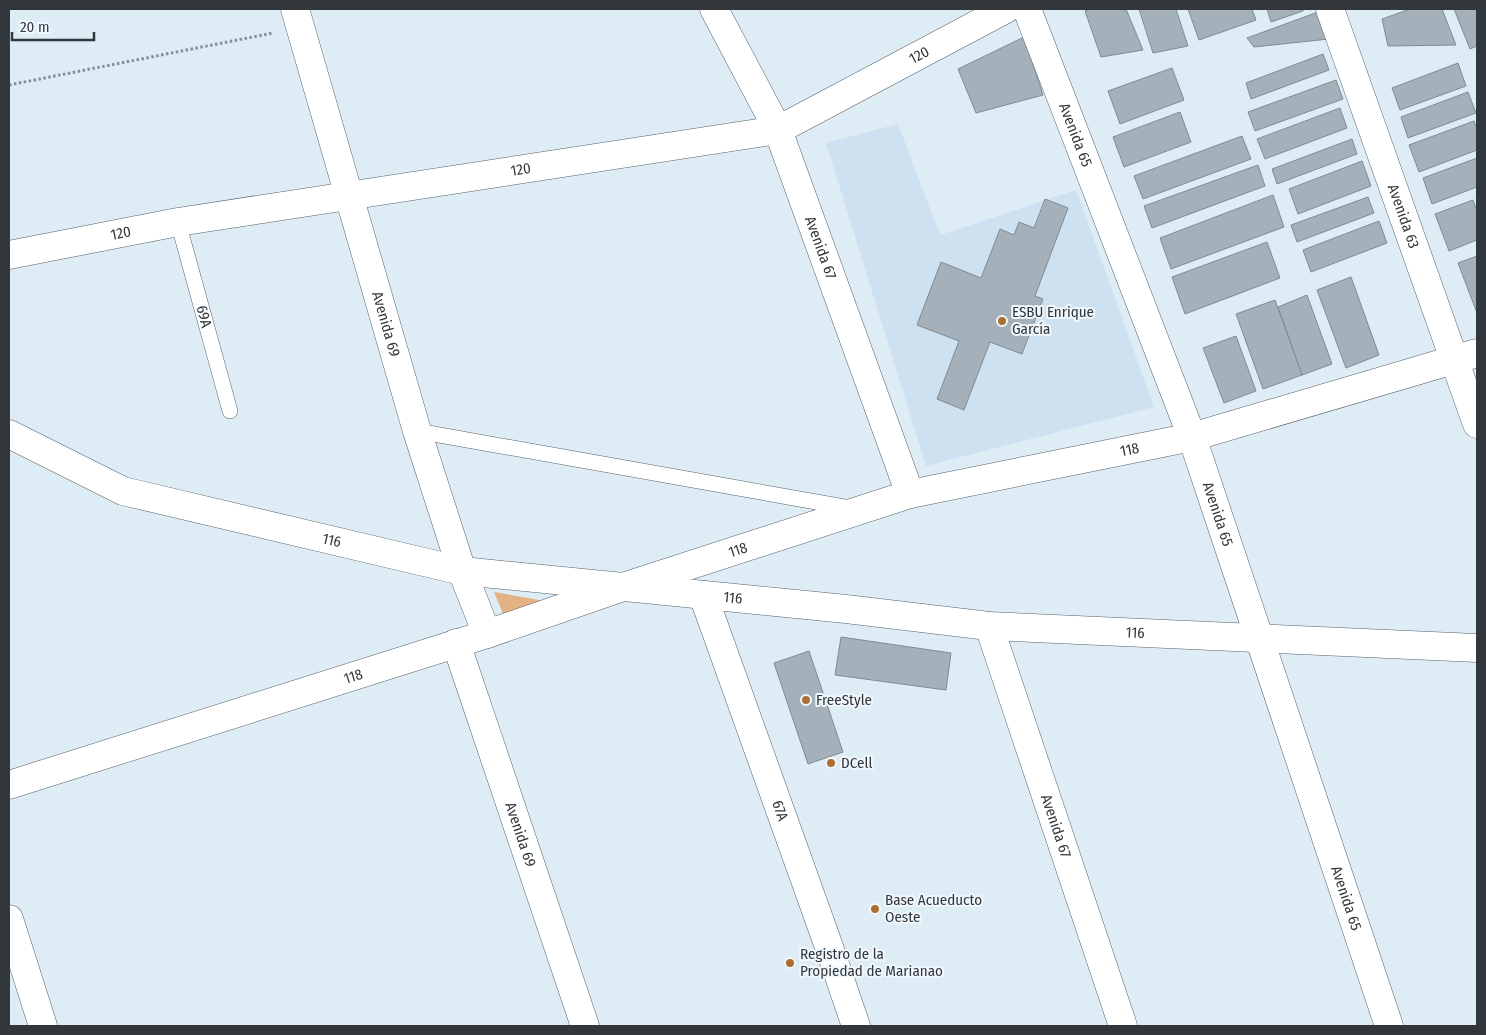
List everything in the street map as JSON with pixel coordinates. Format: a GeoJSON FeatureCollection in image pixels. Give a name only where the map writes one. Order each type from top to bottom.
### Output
{"type":"FeatureCollection","features":[{"type":"Feature","properties":{"kind":"street","name":"Avenida 67"},"geometry":{"type":"LineString","coordinates":[[714,9],[778,130],[910,494]]}},
{"type":"Feature","properties":{"kind":"street","name":"120"},"geometry":{"type":"LineString","coordinates":[[9,256],[178,222],[778,130],[1006,9]]}},
{"type":"Feature","properties":{"kind":"street","name":"Avenida 65"},"geometry":{"type":"LineString","coordinates":[[1027,9],[1192,438],[1389,1026]]}},
{"type":"Feature","properties":{"kind":"street","name":"Avenida 63"},"geometry":{"type":"LineString","coordinates":[[1330,9],[1466,357],[1477,424]]}},
{"type":"Feature","properties":{"kind":"street","name":"Avenida 69"},"geometry":{"type":"LineString","coordinates":[[298,18],[417,431],[462,571],[488,634]]}},
{"type":"Feature","properties":{"kind":"street","name":"118"},"geometry":{"type":"LineString","coordinates":[[9,785],[488,634],[623,587],[910,494],[1192,438],[1466,357]]}},
{"type":"Feature","properties":{"kind":"street","name":"116"},"geometry":{"type":"LineString","coordinates":[[9,434],[123,491],[462,571],[989,626],[1477,648]]}},
{"type":"Feature","properties":{"kind":"street","name":"67A"},"geometry":{"type":"LineString","coordinates":[[703,595],[856,1026]]}},
{"type":"Feature","properties":{"kind":"street","name":"Avenida 67"},"geometry":{"type":"LineString","coordinates":[[989,626],[1123,1026]]}},
{"type":"Feature","properties":{"kind":"street","name":"Avenida 69"},"geometry":{"type":"LineString","coordinates":[[456,643],[585,1026]]}},
{"type":"Feature","properties":{"kind":"street"},"geometry":{"type":"LineString","coordinates":[[9,919],[42,1026]]}},
{"type":"Feature","properties":{"kind":"lane","name":"69A"},"geometry":{"type":"LineString","coordinates":[[178,222],[230,411]]}},
{"type":"Feature","properties":{"kind":"lane"},"geometry":{"type":"LineString","coordinates":[[417,431],[862,510]]}},
{"type":"Feature","properties":{"kind":"path"},"geometry":{"type":"LineString","coordinates":[[9,85],[298,18]]}},
{"type":"Feature","properties":{"kind":"shaded area","name":"ESBU Enrique García"},"geometry":{"type":"Polygon","coordinates":[[[898,124],[940,235],[1076,190],[1154,407],[926,466],[826,143],[898,124]]]}},
{"type":"Feature","properties":{"kind":"shaded area"},"geometry":{"type":"Polygon","coordinates":[[[494,592],[568,605],[507,623],[494,592]]]}},
{"type":"Feature","properties":{"kind":"building"},"geometry":{"type":"Polygon","coordinates":[[[1090,9],[1126,9],[1143,50],[1101,57],[1085,11],[1090,9]]]}},
{"type":"Feature","properties":{"kind":"building"},"geometry":{"type":"Polygon","coordinates":[[[1139,9],[1176,9],[1188,46],[1153,53],[1139,9]]]}},
{"type":"Feature","properties":{"kind":"building"},"geometry":{"type":"Polygon","coordinates":[[[1188,9],[1252,9],[1256,20],[1199,40],[1188,9]]]}},
{"type":"Feature","properties":{"kind":"building"},"geometry":{"type":"Polygon","coordinates":[[[1267,9],[1303,9],[1303,11],[1271,22],[1267,9]]]}},
{"type":"Feature","properties":{"kind":"building"},"geometry":{"type":"Polygon","coordinates":[[[1410,9],[1442,9],[1456,45],[1388,46],[1382,19],[1410,9]]]}},
{"type":"Feature","properties":{"kind":"building"},"geometry":{"type":"Polygon","coordinates":[[[1454,9],[1477,9],[1477,46],[1470,49],[1454,9]]]}},
{"type":"Feature","properties":{"kind":"building"},"geometry":{"type":"Polygon","coordinates":[[[1318,12],[1329,39],[1254,47],[1247,38],[1318,12]]]}},
{"type":"Feature","properties":{"kind":"building"},"geometry":{"type":"Polygon","coordinates":[[[1024,37],[1043,95],[976,113],[958,69],[1024,37]]]}},
{"type":"Feature","properties":{"kind":"building"},"geometry":{"type":"Polygon","coordinates":[[[1323,54],[1329,70],[1251,99],[1246,83],[1323,54]]]}},
{"type":"Feature","properties":{"kind":"building"},"geometry":{"type":"Polygon","coordinates":[[[1458,63],[1466,86],[1400,110],[1392,88],[1458,63]]]}},
{"type":"Feature","properties":{"kind":"building"},"geometry":{"type":"Polygon","coordinates":[[[1172,68],[1184,100],[1120,124],[1108,91],[1172,68]]]}},
{"type":"Feature","properties":{"kind":"building"},"geometry":{"type":"Polygon","coordinates":[[[1336,80],[1343,99],[1255,131],[1248,112],[1336,80]]]}},
{"type":"Feature","properties":{"kind":"building"},"geometry":{"type":"Polygon","coordinates":[[[1468,92],[1476,113],[1408,138],[1401,117],[1468,92]]]}},
{"type":"Feature","properties":{"kind":"building"},"geometry":{"type":"Polygon","coordinates":[[[1340,108],[1347,128],[1265,159],[1257,139],[1340,108]]]}},
{"type":"Feature","properties":{"kind":"building"},"geometry":{"type":"Polygon","coordinates":[[[1180,112],[1191,142],[1124,167],[1113,137],[1180,112]]]}},
{"type":"Feature","properties":{"kind":"building"},"geometry":{"type":"Polygon","coordinates":[[[1474,121],[1477,129],[1477,150],[1419,172],[1409,145],[1474,121]]]}},
{"type":"Feature","properties":{"kind":"building"},"geometry":{"type":"Polygon","coordinates":[[[1242,136],[1251,159],[1143,199],[1134,176],[1242,136]]]}},
{"type":"Feature","properties":{"kind":"building"},"geometry":{"type":"Polygon","coordinates":[[[1352,139],[1357,154],[1277,184],[1272,169],[1352,139]]]}},
{"type":"Feature","properties":{"kind":"building"},"geometry":{"type":"Polygon","coordinates":[[[1477,158],[1477,187],[1432,204],[1423,178],[1477,158]]]}},
{"type":"Feature","properties":{"kind":"building"},"geometry":{"type":"Polygon","coordinates":[[[1362,161],[1371,186],[1298,214],[1289,189],[1362,161]]]}},
{"type":"Feature","properties":{"kind":"building"},"geometry":{"type":"Polygon","coordinates":[[[1258,165],[1265,186],[1152,228],[1144,206],[1258,165]]]}},
{"type":"Feature","properties":{"kind":"building"},"geometry":{"type":"Polygon","coordinates":[[[1273,195],[1284,227],[1171,269],[1160,238],[1273,195]]]}},
{"type":"Feature","properties":{"kind":"building"},"geometry":{"type":"Polygon","coordinates":[[[1368,197],[1374,213],[1297,242],[1291,225],[1368,197]]]}},
{"type":"Feature","properties":{"kind":"building"},"geometry":{"type":"Polygon","coordinates":[[[1045,199],[1068,208],[1035,296],[1043,299],[1022,354],[990,342],[964,410],[937,399],[959,341],[917,325],[941,262],[981,278],[1000,229],[1014,235],[1019,222],[1034,228],[1045,199]]]}},
{"type":"Feature","properties":{"kind":"building"},"geometry":{"type":"Polygon","coordinates":[[[1473,200],[1477,211],[1477,240],[1449,251],[1435,214],[1473,200]]]}},
{"type":"Feature","properties":{"kind":"building"},"geometry":{"type":"Polygon","coordinates":[[[1379,221],[1387,243],[1311,272],[1303,250],[1379,221]]]}},
{"type":"Feature","properties":{"kind":"building"},"geometry":{"type":"Polygon","coordinates":[[[1267,242],[1280,278],[1185,314],[1172,277],[1267,242]]]}},
{"type":"Feature","properties":{"kind":"building"},"geometry":{"type":"Polygon","coordinates":[[[1477,256],[1477,313],[1458,263],[1477,256]]]}},
{"type":"Feature","properties":{"kind":"building"},"geometry":{"type":"Polygon","coordinates":[[[1351,277],[1379,355],[1346,368],[1317,290],[1351,277]]]}},
{"type":"Feature","properties":{"kind":"building"},"geometry":{"type":"Polygon","coordinates":[[[1307,295],[1332,364],[1302,375],[1278,307],[1307,295]]]}},
{"type":"Feature","properties":{"kind":"building"},"geometry":{"type":"Polygon","coordinates":[[[1275,300],[1302,375],[1263,389],[1236,314],[1275,300]]]}},
{"type":"Feature","properties":{"kind":"building"},"geometry":{"type":"Polygon","coordinates":[[[1236,336],[1256,391],[1224,403],[1203,348],[1236,336]]]}},
{"type":"Feature","properties":{"kind":"building"},"geometry":{"type":"Polygon","coordinates":[[[841,637],[951,653],[946,690],[835,675],[841,637]]]}},
{"type":"Feature","properties":{"kind":"building"},"geometry":{"type":"Polygon","coordinates":[[[809,651],[843,752],[808,764],[774,663],[809,651]]]}},
{"type":"Feature","properties":{"kind":"place","name":"ESBU Enrique García"},"geometry":{"type":"Point","coordinates":[1002,321]}},
{"type":"Feature","properties":{"kind":"place","name":"FreeStyle"},"geometry":{"type":"Point","coordinates":[806,700]}},
{"type":"Feature","properties":{"kind":"place","name":"DCell"},"geometry":{"type":"Point","coordinates":[831,763]}},
{"type":"Feature","properties":{"kind":"place","name":"Base Acueducto Oeste"},"geometry":{"type":"Point","coordinates":[875,909]}},
{"type":"Feature","properties":{"kind":"place","name":"Registro de la Propiedad de Marianao"},"geometry":{"type":"Point","coordinates":[790,963]}}]}
